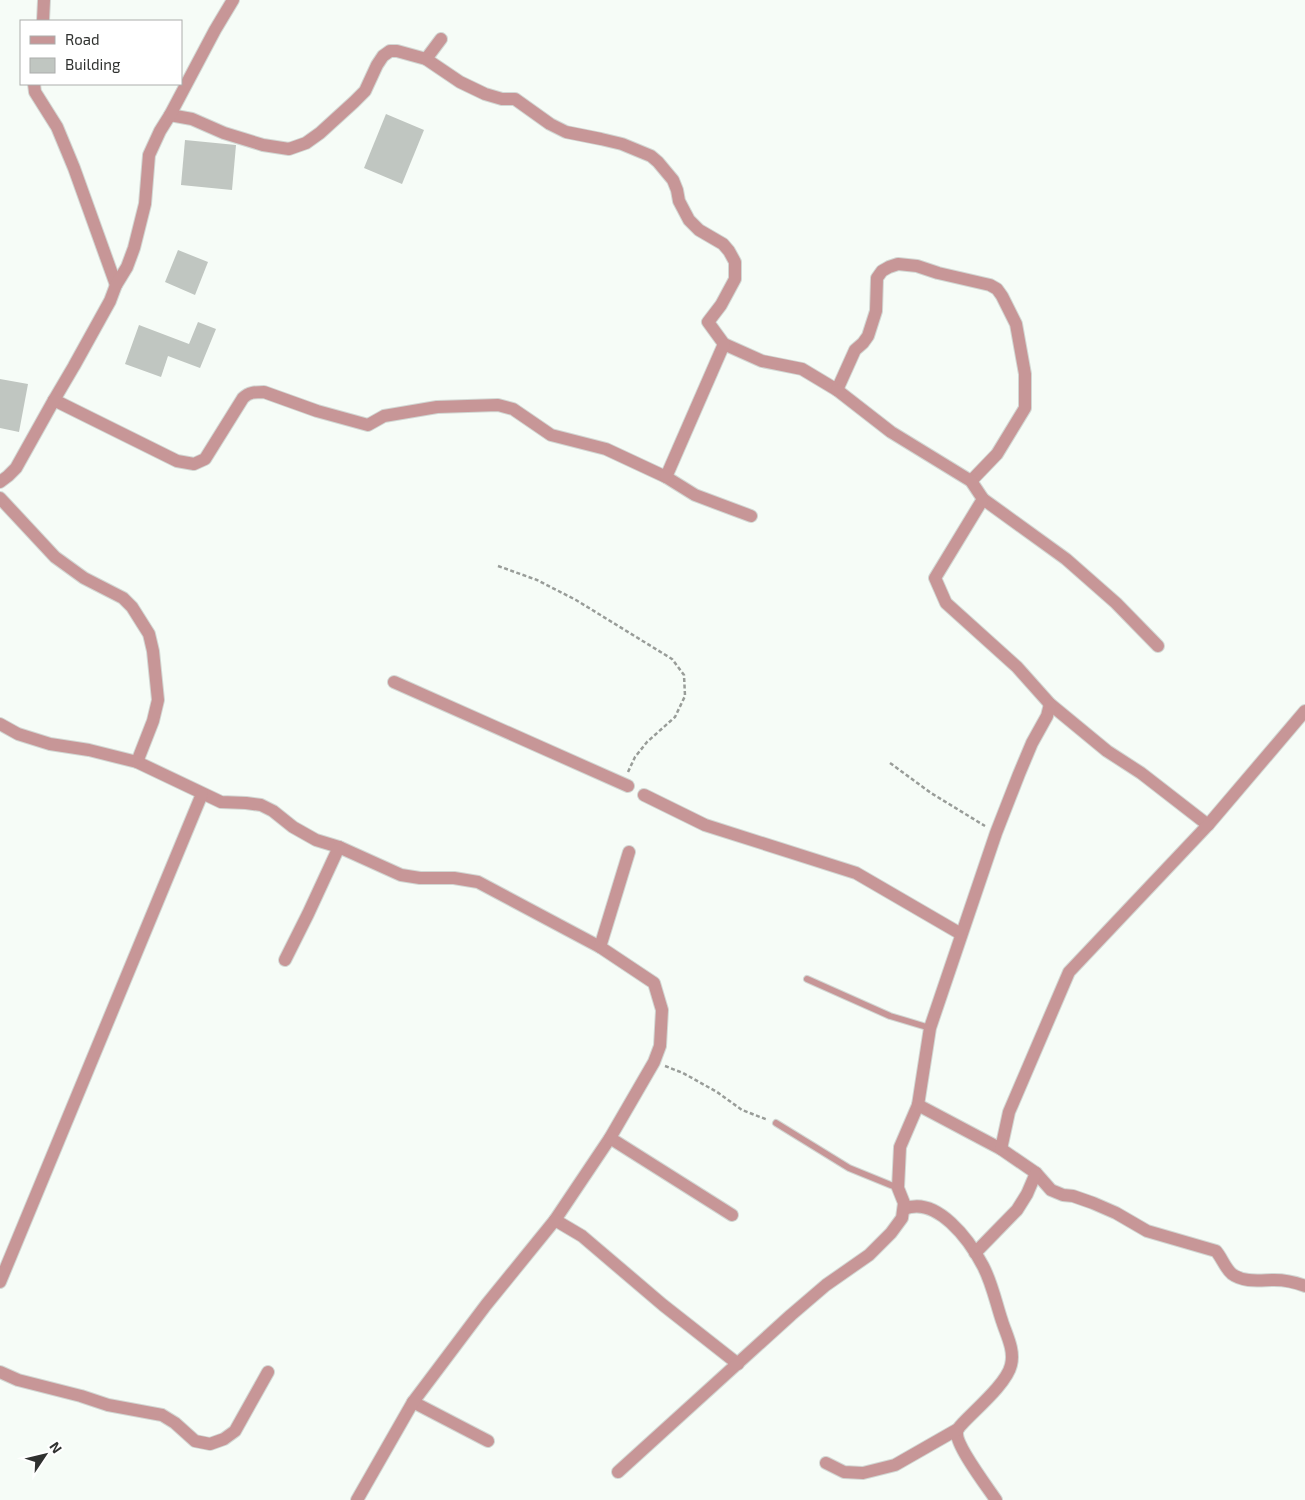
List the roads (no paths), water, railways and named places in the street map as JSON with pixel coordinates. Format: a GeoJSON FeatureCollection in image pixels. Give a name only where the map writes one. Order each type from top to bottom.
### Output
{"type":"FeatureCollection","features":[{"type":"Feature","properties":{"kind":"street"},"geometry":{"type":"LineString","coordinates":[[43,20],[44,0]]}},
{"type":"Feature","properties":{"kind":"street"},"geometry":{"type":"LineString","coordinates":[[0,482],[16,468],[110,301],[116,285],[128,267],[145,204],[149,155],[160,131],[233,0]]}},
{"type":"Feature","properties":{"kind":"street"},"geometry":{"type":"LineString","coordinates":[[426,59],[441,39]]}},
{"type":"Feature","properties":{"kind":"street"},"geometry":{"type":"LineString","coordinates":[[170,115],[192,119],[224,133],[262,145],[289,149],[306,143],[320,133],[365,91],[383,56],[390,51],[397,51],[426,59],[460,82],[485,94],[515,99],[550,124],[566,132],[622,144],[651,156],[673,180],[679,201],[689,220],[699,230],[723,244],[735,262],[735,279],[721,305],[708,322],[724,344],[762,361],[802,369],[837,390],[891,432],[971,480],[983,499],[1066,560],[1116,603],[1158,646]]}},
{"type":"Feature","properties":{"kind":"street"},"geometry":{"type":"LineString","coordinates":[[34,85],[35,92],[57,127],[74,168],[116,285]]}},
{"type":"Feature","properties":{"kind":"street"},"geometry":{"type":"LineString","coordinates":[[837,390],[855,350],[868,336],[876,311],[877,278],[882,271],[898,264],[917,266],[938,274],[990,285],[997,289],[1016,324],[1025,374],[1025,408],[997,454],[971,480]]}},
{"type":"Feature","properties":{"kind":"street"},"geometry":{"type":"LineString","coordinates":[[666,477],[724,344]]}},
{"type":"Feature","properties":{"kind":"street"},"geometry":{"type":"LineString","coordinates":[[54,400],[177,461],[194,464],[205,459],[248,393],[264,392],[317,411],[368,425],[384,416],[437,407],[498,405],[512,409],[550,435],[606,449],[666,477],[695,495],[751,516]]}},
{"type":"Feature","properties":{"kind":"street"},"geometry":{"type":"LineString","coordinates":[[0,498],[55,557],[84,578],[123,598],[132,606],[149,634],[153,651],[158,700],[154,721],[137,762]]}},
{"type":"Feature","properties":{"kind":"street"},"geometry":{"type":"LineString","coordinates":[[983,499],[935,578],[946,603],[1018,667],[1050,704],[1107,751],[1141,773],[1208,824]]}},
{"type":"Feature","properties":{"kind":"street"},"geometry":{"type":"LineString","coordinates":[[394,682],[628,786]]}},
{"type":"Feature","properties":{"kind":"street"},"geometry":{"type":"LineString","coordinates":[[618,1472],[791,1315],[826,1285],[869,1255],[891,1233],[902,1218],[904,1203],[898,1188],[900,1147],[918,1105],[930,1028],[996,833],[1029,751],[1047,716],[1050,704]]}},
{"type":"Feature","properties":{"kind":"street"},"geometry":{"type":"LineString","coordinates":[[1001,1149],[1008,1112],[1069,972],[1208,824],[1305,710]]}},
{"type":"Feature","properties":{"kind":"street"},"geometry":{"type":"LineString","coordinates":[[0,724],[18,734],[50,744],[90,750],[137,762],[220,802],[261,805],[316,840],[338,847],[401,875],[420,878],[454,878],[478,882],[600,947],[654,983],[662,1010],[660,1046],[654,1062],[610,1138],[555,1220],[486,1305],[414,1402],[357,1500]]}},
{"type":"Feature","properties":{"kind":"street"},"geometry":{"type":"LineString","coordinates":[[0,1282],[202,794]]}},
{"type":"Feature","properties":{"kind":"street"},"geometry":{"type":"LineString","coordinates":[[644,795],[706,825],[856,873],[961,934]]}},
{"type":"Feature","properties":{"kind":"street"},"geometry":{"type":"LineString","coordinates":[[285,960],[338,847]]}},
{"type":"Feature","properties":{"kind":"street"},"geometry":{"type":"LineString","coordinates":[[600,947],[629,852]]}},
{"type":"Feature","properties":{"kind":"street"},"geometry":{"type":"LineString","coordinates":[[918,1105],[1001,1149],[1036,1173],[1051,1190],[1093,1203],[1116,1213],[1147,1231],[1216,1251],[1231,1272],[1238,1278],[1291,1281],[1305,1286]]}},
{"type":"Feature","properties":{"kind":"street"},"geometry":{"type":"LineString","coordinates":[[610,1138],[732,1215]]}},
{"type":"Feature","properties":{"kind":"street"},"geometry":{"type":"LineString","coordinates":[[975,1253],[1017,1210],[1027,1194],[1036,1173]]}},
{"type":"Feature","properties":{"kind":"street"},"geometry":{"type":"LineString","coordinates":[[826,1463],[844,1472],[863,1473],[896,1465],[958,1430],[1006,1377],[1011,1365],[1012,1352],[1008,1339],[989,1280],[975,1253],[950,1221],[928,1208],[916,1205],[904,1210]]}},
{"type":"Feature","properties":{"kind":"street"},"geometry":{"type":"LineString","coordinates":[[555,1220],[582,1236],[663,1305],[738,1364]]}},
{"type":"Feature","properties":{"kind":"street"},"geometry":{"type":"LineString","coordinates":[[0,1372],[18,1380],[108,1405],[162,1416],[176,1424],[195,1441],[210,1444],[224,1439],[235,1431],[268,1372]]}},
{"type":"Feature","properties":{"kind":"street"},"geometry":{"type":"LineString","coordinates":[[414,1402],[488,1441]]}},
{"type":"Feature","properties":{"kind":"street"},"geometry":{"type":"LineString","coordinates":[[958,1430],[958,1442],[996,1500]]}},
{"type":"Feature","properties":{"kind":"lane"},"geometry":{"type":"LineString","coordinates":[[807,979],[890,1016],[930,1028]]}},
{"type":"Feature","properties":{"kind":"lane"},"geometry":{"type":"LineString","coordinates":[[776,1123],[849,1168],[898,1188]]}}]}
